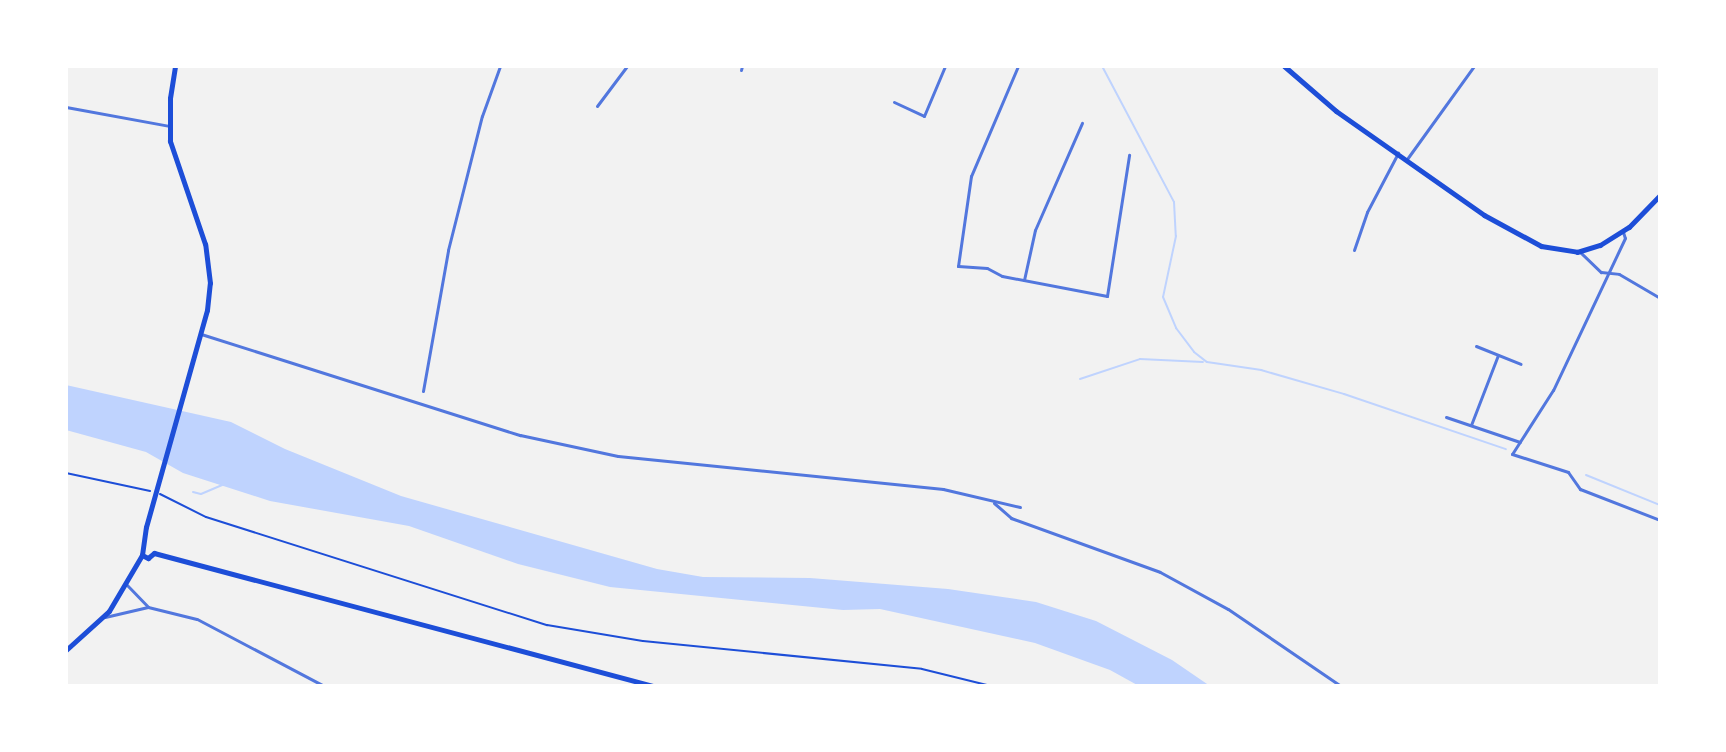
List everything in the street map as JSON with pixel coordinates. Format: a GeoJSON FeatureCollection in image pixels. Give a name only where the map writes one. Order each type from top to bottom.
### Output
{"type":"FeatureCollection","features":[{"type":"Feature","properties":{"kind":"main road"},"geometry":{"type":"LineString","coordinates":[[66,650],[104,617],[142,555],[155,492],[201,334],[210,283],[208,263],[170,141],[175,66]]}},
{"type":"Feature","properties":{"kind":"main road"},"geometry":{"type":"LineString","coordinates":[[1284,66],[1336,111],[1510,231],[1548,248],[1580,252],[1623,232],[1660,195]]}},
{"type":"Feature","properties":{"kind":"main road"},"geometry":{"type":"LineString","coordinates":[[145,545],[152,546],[154,553]]}},
{"type":"Feature","properties":{"kind":"main road"},"geometry":{"type":"LineString","coordinates":[[142,555],[148,558],[154,553]]}},
{"type":"Feature","properties":{"kind":"main road"},"geometry":{"type":"LineString","coordinates":[[154,553],[653,686]]}},
{"type":"Feature","properties":{"kind":"street"},"geometry":{"type":"LineString","coordinates":[[423,391],[448,250],[482,116],[500,66]]}},
{"type":"Feature","properties":{"kind":"street"},"geometry":{"type":"LineString","coordinates":[[597,106],[627,66]]}},
{"type":"Feature","properties":{"kind":"street"},"geometry":{"type":"LineString","coordinates":[[894,102],[924,116],[945,66]]}},
{"type":"Feature","properties":{"kind":"street"},"geometry":{"type":"LineString","coordinates":[[1018,66],[971,176],[958,266],[987,268],[1024,280],[1107,296],[1129,155]]}},
{"type":"Feature","properties":{"kind":"street"},"geometry":{"type":"LineString","coordinates":[[1407,159],[1474,66]]}},
{"type":"Feature","properties":{"kind":"street"},"geometry":{"type":"LineString","coordinates":[[66,107],[170,126]]}},
{"type":"Feature","properties":{"kind":"street"},"geometry":{"type":"LineString","coordinates":[[1024,280],[1040,216],[1082,123]]}},
{"type":"Feature","properties":{"kind":"street"},"geometry":{"type":"LineString","coordinates":[[1354,250],[1367,212],[1398,153]]}},
{"type":"Feature","properties":{"kind":"street"},"geometry":{"type":"LineString","coordinates":[[1653,203],[1660,209]]}},
{"type":"Feature","properties":{"kind":"street"},"geometry":{"type":"LineString","coordinates":[[1623,232],[1625,238],[1553,390],[1512,454],[1568,472],[1580,489],[1660,520]]}},
{"type":"Feature","properties":{"kind":"street"},"geometry":{"type":"LineString","coordinates":[[1580,252],[1601,272],[1619,274],[1660,298]]}},
{"type":"Feature","properties":{"kind":"street"},"geometry":{"type":"LineString","coordinates":[[201,334],[323,375],[534,438],[618,456],[943,489],[1020,507]]}},
{"type":"Feature","properties":{"kind":"street"},"geometry":{"type":"LineString","coordinates":[[1476,346],[1521,364]]}},
{"type":"Feature","properties":{"kind":"street"},"geometry":{"type":"LineString","coordinates":[[1471,425],[1498,355]]}},
{"type":"Feature","properties":{"kind":"street"},"geometry":{"type":"LineString","coordinates":[[1446,417],[1520,442]]}},
{"type":"Feature","properties":{"kind":"street"},"geometry":{"type":"LineString","coordinates":[[991,500],[1011,518],[1160,572],[1228,609],[1341,686]]}},
{"type":"Feature","properties":{"kind":"street"},"geometry":{"type":"LineString","coordinates":[[126,584],[148,607]]}},
{"type":"Feature","properties":{"kind":"street"},"geometry":{"type":"LineString","coordinates":[[104,617],[148,607],[197,619],[324,686]]}},
{"type":"Feature","properties":{"kind":"path"},"geometry":{"type":"LineString","coordinates":[[66,473],[139,486],[206,517],[466,603],[547,625],[643,641],[922,669],[991,686]]}},
{"type":"Feature","properties":{"kind":"water"},"geometry":{"type":"Polygon","coordinates":[[[66,385],[231,422],[285,449],[401,496],[657,569],[703,577],[810,578],[948,589],[1036,602],[1096,621],[1172,660],[1210,686],[1139,686],[1110,670],[1035,643],[880,609],[843,610],[610,587],[518,564],[409,526],[270,501],[183,473],[146,452],[66,430],[66,385]]]}},
{"type":"Feature","properties":{"kind":"waterway"},"geometry":{"type":"LineString","coordinates":[[1102,66],[1174,202],[1176,236],[1163,297],[1176,328],[1194,352],[1207,362],[1261,370],[1344,394],[1506,449]]}},
{"type":"Feature","properties":{"kind":"waterway"},"geometry":{"type":"LineString","coordinates":[[1080,379],[1140,359],[1203,362]]}},
{"type":"Feature","properties":{"kind":"waterway"},"geometry":{"type":"LineString","coordinates":[[1586,475],[1660,505]]}},
{"type":"Feature","properties":{"kind":"waterway"},"geometry":{"type":"LineString","coordinates":[[193,492],[201,494],[222,485]]}}]}
